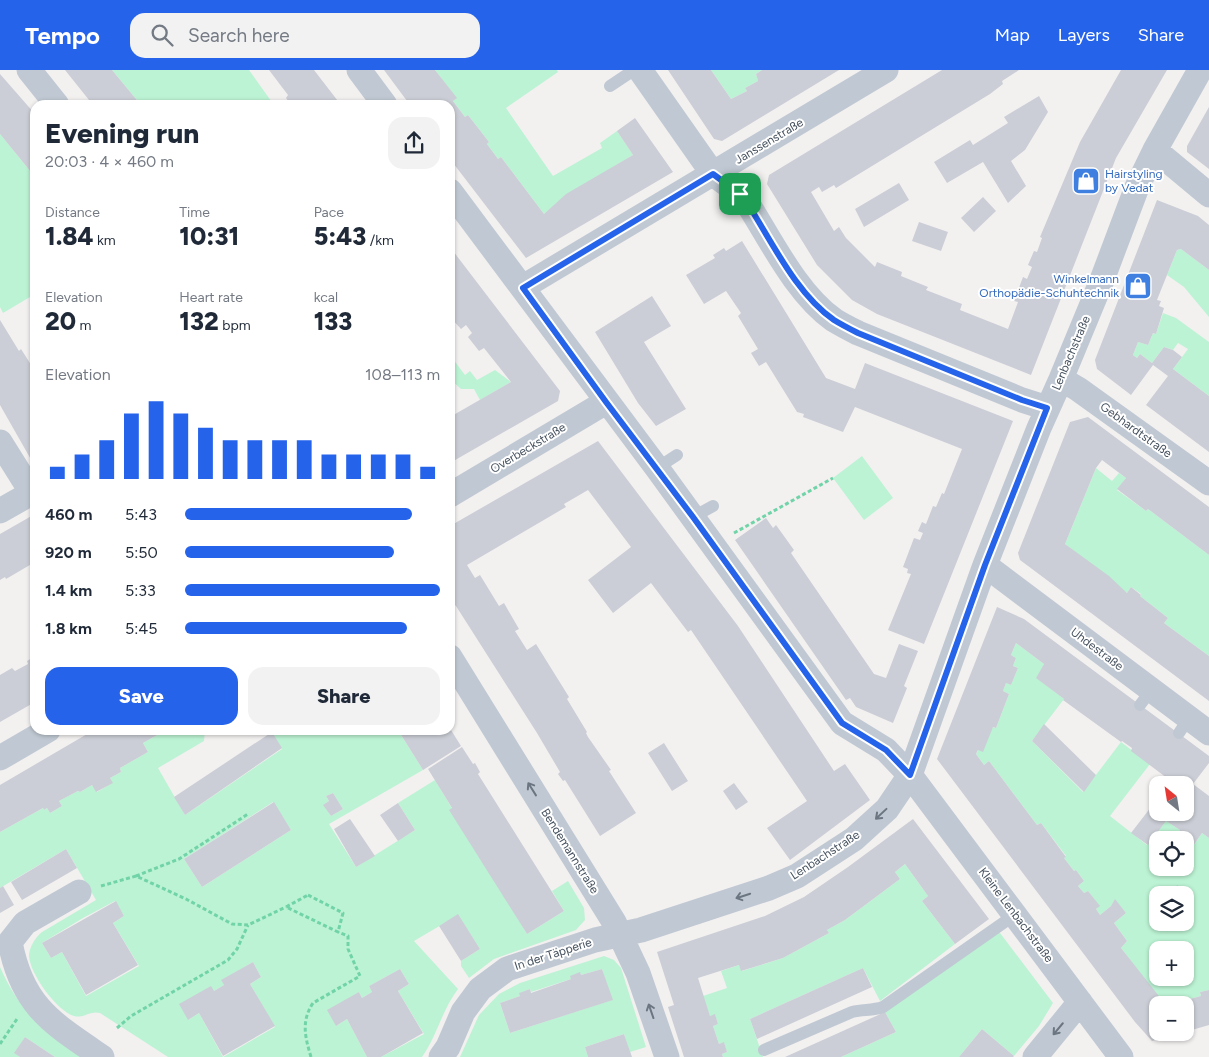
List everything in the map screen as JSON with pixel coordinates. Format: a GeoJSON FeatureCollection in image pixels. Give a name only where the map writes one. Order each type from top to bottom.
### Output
{"type":"FeatureCollection","features":[{"type":"Feature","properties":{"kind":"street"},"geometry":{"type":"LineString","coordinates":[[29,70],[53,100]]}},
{"type":"Feature","properties":{"kind":"street"},"geometry":{"type":"LineString","coordinates":[[359,70],[381,100]]}},
{"type":"Feature","properties":{"kind":"street"},"geometry":{"type":"LineString","coordinates":[[640,70],[713,174],[740,194],[746,201],[800,285],[814,302],[834,319],[867,337],[1022,400],[1047,408]]}},
{"type":"Feature","properties":{"kind":"street","name":"Janssenstraße"},"geometry":{"type":"LineString","coordinates":[[523,288],[886,70]]}},
{"type":"Feature","properties":{"kind":"street","name":"Lenbachstraße"},"geometry":{"type":"LineString","coordinates":[[621,935],[769,888],[797,876],[860,833],[887,809],[910,775],[985,565],[1047,408],[1062,379],[1137,187],[1154,150],[1200,70]]}},
{"type":"Feature","properties":{"kind":"street"},"geometry":{"type":"LineString","coordinates":[[1154,150],[1209,195]]}},
{"type":"Feature","properties":{"kind":"street","name":"Kleine Lenbachstraße"},"geometry":{"type":"LineString","coordinates":[[455,198],[606,402],[667,461],[703,511],[715,547],[842,723],[886,750],[910,775],[1016,914],[1121,1057]]}},
{"type":"Feature","properties":{"kind":"street","name":"Gebhardtstraße"},"geometry":{"type":"LineString","coordinates":[[1062,379],[1209,483]]}},
{"type":"Feature","properties":{"kind":"street","name":"Overbeckstraße"},"geometry":{"type":"LineString","coordinates":[[455,492],[606,402]]}},
{"type":"Feature","properties":{"kind":"street"},"geometry":{"type":"LineString","coordinates":[[0,442],[30,487]]}},
{"type":"Feature","properties":{"kind":"street"},"geometry":{"type":"LineString","coordinates":[[0,511],[30,494]]}},
{"type":"Feature","properties":{"kind":"street","name":"Uhdestraße"},"geometry":{"type":"LineString","coordinates":[[985,565],[1184,726],[1209,733]]}},
{"type":"Feature","properties":{"kind":"street","name":"Bendemannstraße"},"geometry":{"type":"LineString","coordinates":[[455,665],[621,935],[638,973],[667,1057]]}},
{"type":"Feature","properties":{"kind":"street"},"geometry":{"type":"LineString","coordinates":[[0,758],[39,735]]}},
{"type":"Feature","properties":{"kind":"street"},"geometry":{"type":"LineString","coordinates":[[91,889],[25,923],[10,942],[15,965],[40,1010],[58,1028],[102,1057]]}},
{"type":"Feature","properties":{"kind":"street","name":"In der Täpperie"},"geometry":{"type":"LineString","coordinates":[[441,1057],[463,1012],[480,989],[506,969],[595,940],[621,935]]}},
{"type":"Feature","properties":{"kind":"street"},"geometry":{"type":"LineString","coordinates":[[1035,1057],[1080,1002]]}},
{"type":"Feature","properties":{"kind":"lane"},"geometry":{"type":"LineString","coordinates":[[610,86],[634,70]]}},
{"type":"Feature","properties":{"kind":"lane"},"geometry":{"type":"LineString","coordinates":[[764,1050],[852,1012],[874,1010],[883,1007],[1016,914]]}},
{"type":"Feature","properties":{"kind":"path"},"geometry":{"type":"LineString","coordinates":[[715,547],[732,535],[833,478]]}},
{"type":"Feature","properties":{"kind":"path"},"geometry":{"type":"LineString","coordinates":[[91,889],[136,876],[179,859],[248,814]]}},
{"type":"Feature","properties":{"kind":"path"},"geometry":{"type":"LineString","coordinates":[[136,876],[186,899],[232,924],[248,925],[308,895],[343,914],[338,932]]}},
{"type":"Feature","properties":{"kind":"path"},"geometry":{"type":"LineString","coordinates":[[286,907],[348,936],[348,949],[360,976],[313,1003],[308,1010],[304,1021],[304,1032],[311,1057]]}},
{"type":"Feature","properties":{"kind":"path"},"geometry":{"type":"LineString","coordinates":[[117,1028],[154,1001],[228,960],[237,949],[248,925]]}},
{"type":"Feature","properties":{"kind":"green space"},"geometry":{"type":"Polygon","coordinates":[[[112,70],[249,70],[270,100],[137,100],[112,70]]]}},
{"type":"Feature","properties":{"kind":"green space"},"geometry":{"type":"Polygon","coordinates":[[[435,70],[557,70],[558,72],[506,108],[553,176],[602,148],[600,143],[617,131],[633,155],[567,195],[544,214],[501,157],[498,159],[487,144],[489,142],[468,115],[465,117],[455,104],[454,100],[456,98],[435,70]]]}},
{"type":"Feature","properties":{"kind":"green space"},"geometry":{"type":"Polygon","coordinates":[[[711,70],[762,70],[756,74],[758,81],[745,88],[747,91],[731,99],[711,70]]]}},
{"type":"Feature","properties":{"kind":"green space"},"geometry":{"type":"Polygon","coordinates":[[[0,134],[30,171],[30,297],[3,313],[0,307],[0,134]]]}},
{"type":"Feature","properties":{"kind":"green space"},"geometry":{"type":"Polygon","coordinates":[[[1181,249],[1209,270],[1209,317],[1184,287],[1167,275],[1177,250],[1181,249]]]}},
{"type":"Feature","properties":{"kind":"green space"},"geometry":{"type":"Polygon","coordinates":[[[1163,313],[1176,318],[1209,342],[1209,396],[1173,369],[1188,349],[1178,343],[1173,350],[1164,347],[1152,363],[1140,354],[1137,358],[1133,355],[1138,342],[1148,345],[1153,333],[1156,334],[1163,313]]]}},
{"type":"Feature","properties":{"kind":"green space"},"geometry":{"type":"Polygon","coordinates":[[[455,362],[465,375],[470,371],[477,380],[495,370],[511,382],[480,400],[474,389],[461,389],[455,384],[455,362]]]}},
{"type":"Feature","properties":{"kind":"green space"},"geometry":{"type":"Polygon","coordinates":[[[862,456],[893,498],[864,520],[833,478],[862,456]]]}},
{"type":"Feature","properties":{"kind":"green space"},"geometry":{"type":"Polygon","coordinates":[[[1096,468],[1112,481],[1119,473],[1126,478],[1117,490],[1146,511],[1148,509],[1209,555],[1209,656],[1164,623],[1168,618],[1140,596],[1141,594],[1131,587],[1127,593],[1065,544],[1096,468]]]}},
{"type":"Feature","properties":{"kind":"green space"},"geometry":{"type":"Polygon","coordinates":[[[1016,643],[1044,664],[1037,678],[1064,699],[1032,741],[1083,792],[1121,742],[1150,764],[1110,816],[1147,845],[1149,842],[1149,876],[1194,876],[1194,845],[1202,833],[1209,838],[1209,990],[1200,992],[1201,996],[1194,998],[1194,996],[1157,996],[1150,986],[1194,986],[1194,941],[1149,941],[1149,985],[1121,948],[1127,941],[1114,923],[1126,913],[1115,900],[1100,915],[1096,909],[1099,906],[1088,891],[1084,893],[1078,886],[1084,881],[1064,858],[1066,856],[1041,823],[1037,825],[989,761],[984,765],[976,754],[993,727],[996,728],[1009,694],[1003,691],[1006,683],[1011,685],[1018,668],[1013,666],[1016,658],[1011,655],[1016,643]]]}},
{"type":"Feature","properties":{"kind":"green space"},"geometry":{"type":"Polygon","coordinates":[[[157,735],[205,735],[204,741],[158,768],[185,815],[282,749],[273,735],[401,735],[423,770],[329,824],[356,867],[415,830],[398,803],[435,780],[527,934],[564,911],[552,891],[568,881],[584,908],[585,920],[576,930],[494,959],[469,978],[461,966],[461,961],[480,949],[458,915],[414,941],[458,989],[452,997],[422,1057],[381,1057],[424,1034],[398,991],[409,984],[400,969],[369,986],[372,992],[362,998],[359,992],[336,1026],[347,1019],[367,1057],[223,1057],[168,1057],[100,1013],[96,1012],[77,1017],[67,1013],[45,990],[30,963],[29,955],[32,945],[42,932],[96,900],[66,849],[0,888],[0,832],[43,808],[44,810],[47,808],[50,813],[62,806],[59,801],[92,785],[97,792],[112,783],[110,778],[121,772],[120,768],[148,752],[143,743],[157,735]],[[333,793],[326,796],[329,801],[324,805],[331,816],[343,809],[333,793]],[[273,802],[184,859],[202,887],[291,830],[273,802]],[[115,901],[42,943],[51,958],[62,952],[86,996],[139,966],[113,923],[124,916],[115,901]],[[253,962],[222,980],[224,985],[214,991],[188,1020],[199,1013],[223,1057],[275,1027],[250,984],[261,977],[253,962]]]}},
{"type":"Feature","properties":{"kind":"green space"},"geometry":{"type":"Polygon","coordinates":[[[1166,821],[1179,831],[1158,831],[1166,821]]]}},
{"type":"Feature","properties":{"kind":"green space"},"geometry":{"type":"Polygon","coordinates":[[[905,864],[928,896],[922,901],[955,944],[880,1001],[863,968],[750,1019],[763,1057],[723,1057],[722,1054],[727,1052],[724,1043],[719,1044],[713,1026],[718,1024],[715,1015],[710,1016],[703,996],[727,988],[721,971],[739,965],[742,971],[783,958],[829,933],[827,930],[845,920],[900,879],[895,872],[905,864]]]}},
{"type":"Feature","properties":{"kind":"green space"},"geometry":{"type":"Polygon","coordinates":[[[997,929],[1053,1003],[1039,1026],[1014,1056],[982,1029],[959,1057],[841,1057],[896,1032],[885,1012],[997,929]]]}},
{"type":"Feature","properties":{"kind":"green space"},"geometry":{"type":"Polygon","coordinates":[[[604,956],[614,960],[621,968],[646,1047],[630,1052],[624,1034],[585,1047],[588,1057],[460,1057],[479,1015],[499,994],[520,983],[604,956]],[[602,969],[581,975],[580,973],[571,979],[531,992],[530,989],[520,993],[520,996],[500,1003],[510,1033],[612,1000],[602,969]]]}},
{"type":"Feature","properties":{"kind":"green space"},"geometry":{"type":"Polygon","coordinates":[[[0,967],[16,996],[33,1019],[81,1057],[55,1057],[25,1037],[15,1053],[20,1057],[0,1057],[0,967]]]}},
{"type":"Feature","properties":{"kind":"building"},"geometry":{"type":"Polygon","coordinates":[[[65,70],[112,70],[137,100],[89,100],[65,70]]]}},
{"type":"Feature","properties":{"kind":"building"},"geometry":{"type":"Polygon","coordinates":[[[269,70],[314,70],[337,100],[287,100],[286,98],[288,95],[269,70]]]}},
{"type":"Feature","properties":{"kind":"building"},"geometry":{"type":"Polygon","coordinates":[[[384,70],[435,70],[457,98],[454,100],[406,100],[384,70]]]}},
{"type":"Feature","properties":{"kind":"building"},"geometry":{"type":"Polygon","coordinates":[[[668,70],[711,70],[731,99],[747,91],[745,88],[758,81],[756,74],[762,70],[839,70],[722,141],[714,139],[668,70]]]}},
{"type":"Feature","properties":{"kind":"building"},"geometry":{"type":"Polygon","coordinates":[[[942,70],[1019,70],[1002,81],[1003,84],[990,94],[836,188],[834,185],[822,192],[819,187],[811,192],[834,231],[839,227],[846,238],[875,267],[877,262],[902,272],[901,276],[928,287],[926,290],[962,304],[960,310],[1008,329],[1018,302],[1014,301],[1023,277],[1027,279],[1032,267],[1028,265],[1034,251],[1037,252],[1042,238],[1040,237],[1080,142],[1121,70],[1167,70],[1116,158],[1031,375],[877,314],[852,300],[817,265],[767,184],[769,175],[942,70]]]}},
{"type":"Feature","properties":{"kind":"building"},"geometry":{"type":"Polygon","coordinates":[[[0,74],[30,108],[30,171],[0,134],[0,74]]]}},
{"type":"Feature","properties":{"kind":"building"},"geometry":{"type":"Polygon","coordinates":[[[1039,96],[1048,112],[1025,150],[1011,161],[1026,186],[1008,203],[983,162],[947,183],[934,162],[970,140],[973,145],[1008,123],[1004,117],[1039,96]]]}},
{"type":"Feature","properties":{"kind":"building"},"geometry":{"type":"Polygon","coordinates":[[[455,104],[465,117],[468,115],[489,142],[487,144],[498,159],[501,157],[544,214],[566,194],[633,155],[617,131],[635,118],[673,172],[526,258],[455,166],[455,104]]]}},
{"type":"Feature","properties":{"kind":"building"},"geometry":{"type":"Polygon","coordinates":[[[1209,107],[1209,169],[1187,152],[1187,146],[1209,107]]]}},
{"type":"Feature","properties":{"kind":"building"},"geometry":{"type":"Polygon","coordinates":[[[899,183],[909,200],[864,227],[855,209],[899,183]]]}},
{"type":"Feature","properties":{"kind":"building"},"geometry":{"type":"Polygon","coordinates":[[[983,197],[996,211],[974,232],[961,218],[983,197]]]}},
{"type":"Feature","properties":{"kind":"building"},"geometry":{"type":"Polygon","coordinates":[[[1157,200],[1198,216],[1209,225],[1209,270],[1181,249],[1177,250],[1157,300],[1161,301],[1159,306],[1164,308],[1156,334],[1153,333],[1148,345],[1138,342],[1133,355],[1137,358],[1140,354],[1152,363],[1164,347],[1173,350],[1182,357],[1173,369],[1209,396],[1209,452],[1146,405],[1168,376],[1153,365],[1131,395],[1097,369],[1095,360],[1157,200]]]}},
{"type":"Feature","properties":{"kind":"building"},"geometry":{"type":"Polygon","coordinates":[[[919,222],[948,232],[941,251],[912,241],[919,222]]]}},
{"type":"Feature","properties":{"kind":"building"},"geometry":{"type":"Polygon","coordinates":[[[742,241],[826,378],[855,389],[865,363],[1013,421],[924,644],[888,630],[911,574],[907,573],[908,569],[903,567],[914,538],[920,540],[923,533],[918,531],[922,522],[926,524],[933,506],[936,507],[942,493],[944,494],[962,449],[855,407],[843,432],[803,417],[804,414],[797,412],[766,362],[759,366],[751,353],[758,349],[738,316],[741,313],[726,291],[704,304],[686,275],[715,258],[713,255],[724,248],[726,251],[742,241]]]}},
{"type":"Feature","properties":{"kind":"building"},"geometry":{"type":"Polygon","coordinates":[[[455,254],[560,391],[558,401],[455,460],[455,414],[511,382],[484,348],[479,351],[468,337],[472,333],[466,325],[461,329],[455,322],[455,254]]]}},
{"type":"Feature","properties":{"kind":"building"},"geometry":{"type":"Polygon","coordinates":[[[652,296],[671,326],[644,342],[686,409],[656,426],[638,403],[595,332],[652,296]]]}},
{"type":"Feature","properties":{"kind":"building"},"geometry":{"type":"Polygon","coordinates":[[[0,320],[19,351],[21,349],[30,363],[30,458],[0,405],[0,320]]]}},
{"type":"Feature","properties":{"kind":"building"},"geometry":{"type":"Polygon","coordinates":[[[1088,417],[1209,507],[1209,555],[1148,509],[1146,511],[1117,489],[1126,478],[1102,460],[1096,468],[1065,544],[1109,576],[1127,593],[1131,587],[1168,618],[1164,623],[1209,656],[1209,701],[1020,560],[1018,553],[1070,422],[1088,417]]]}},
{"type":"Feature","properties":{"kind":"building"},"geometry":{"type":"Polygon","coordinates":[[[598,441],[738,626],[834,771],[845,764],[870,800],[790,860],[767,828],[807,801],[691,630],[688,632],[651,583],[613,613],[588,580],[631,547],[588,490],[564,504],[566,507],[467,565],[475,578],[480,575],[499,606],[504,603],[519,629],[515,631],[527,650],[536,644],[569,697],[567,699],[587,732],[588,737],[611,770],[609,771],[636,813],[600,836],[565,780],[563,781],[558,774],[560,772],[537,733],[455,605],[455,523],[598,441]]]}},
{"type":"Feature","properties":{"kind":"building"},"geometry":{"type":"Polygon","coordinates":[[[30,517],[30,565],[6,579],[5,577],[0,580],[0,534],[30,517]]]}},
{"type":"Feature","properties":{"kind":"building"},"geometry":{"type":"Polygon","coordinates":[[[766,518],[773,528],[776,525],[794,550],[791,553],[874,674],[886,678],[899,644],[918,651],[904,686],[907,688],[893,723],[856,707],[850,698],[846,700],[735,540],[766,518]]]}},
{"type":"Feature","properties":{"kind":"building"},"geometry":{"type":"Polygon","coordinates":[[[997,607],[1024,619],[1209,756],[1209,763],[1194,783],[1194,776],[1164,776],[1131,751],[1132,748],[1063,700],[1036,678],[1044,664],[1016,643],[1011,655],[1016,658],[1013,666],[1018,668],[1011,685],[1006,683],[1003,691],[1009,694],[996,728],[993,727],[983,752],[978,750],[976,754],[984,765],[989,761],[1037,825],[1041,823],[1066,857],[1064,858],[1084,881],[1078,886],[1084,893],[1088,891],[1100,906],[1096,909],[1100,915],[1111,906],[1115,899],[1126,913],[1114,923],[1127,941],[1121,948],[1149,983],[1149,986],[1159,996],[1149,996],[1149,1038],[1135,1022],[937,759],[997,607]]]}},
{"type":"Feature","properties":{"kind":"building"},"geometry":{"type":"Polygon","coordinates":[[[30,659],[30,705],[0,722],[0,675],[12,668],[15,671],[28,664],[27,661],[30,659]]]}},
{"type":"Feature","properties":{"kind":"building"},"geometry":{"type":"Polygon","coordinates":[[[1044,724],[1096,775],[1084,792],[1032,741],[1044,724]]]}},
{"type":"Feature","properties":{"kind":"building"},"geometry":{"type":"Polygon","coordinates":[[[85,735],[157,735],[143,743],[148,752],[120,768],[121,772],[110,778],[113,783],[96,792],[92,785],[80,792],[78,791],[59,801],[62,806],[50,813],[47,808],[44,810],[43,808],[0,832],[0,785],[85,735]]]}},
{"type":"Feature","properties":{"kind":"building"},"geometry":{"type":"Polygon","coordinates":[[[267,735],[274,735],[282,748],[185,815],[174,797],[267,735]]]}},
{"type":"Feature","properties":{"kind":"building"},"geometry":{"type":"Polygon","coordinates":[[[401,735],[454,735],[461,746],[423,770],[401,735]]]}},
{"type":"Feature","properties":{"kind":"building"},"geometry":{"type":"Polygon","coordinates":[[[664,743],[688,781],[672,791],[648,753],[664,743]]]}},
{"type":"Feature","properties":{"kind":"building"},"geometry":{"type":"Polygon","coordinates":[[[462,747],[473,764],[475,763],[480,772],[478,774],[564,911],[527,934],[449,810],[452,808],[428,769],[462,747]]]}},
{"type":"Feature","properties":{"kind":"building"},"geometry":{"type":"Polygon","coordinates":[[[734,783],[748,802],[736,810],[723,791],[734,783]]]}},
{"type":"Feature","properties":{"kind":"building"},"geometry":{"type":"Polygon","coordinates":[[[1194,785],[1209,796],[1209,838],[1202,833],[1194,845],[1194,831],[1180,830],[1166,821],[1194,821],[1194,785]]]}},
{"type":"Feature","properties":{"kind":"building"},"geometry":{"type":"Polygon","coordinates":[[[333,793],[343,809],[331,816],[323,805],[329,801],[326,796],[333,793]]]}},
{"type":"Feature","properties":{"kind":"building"},"geometry":{"type":"Polygon","coordinates":[[[274,802],[291,830],[202,887],[184,859],[274,802]]]}},
{"type":"Feature","properties":{"kind":"building"},"geometry":{"type":"Polygon","coordinates":[[[398,803],[415,830],[398,841],[380,815],[398,803]]]}},
{"type":"Feature","properties":{"kind":"building"},"geometry":{"type":"Polygon","coordinates":[[[1149,810],[1149,821],[1166,821],[1158,831],[1149,831],[1148,845],[1131,833],[1149,810]]]}},
{"type":"Feature","properties":{"kind":"building"},"geometry":{"type":"Polygon","coordinates":[[[350,819],[375,856],[356,867],[334,829],[350,819]]]}},
{"type":"Feature","properties":{"kind":"building"},"geometry":{"type":"Polygon","coordinates":[[[913,819],[989,919],[955,944],[922,901],[928,896],[905,864],[895,872],[900,879],[845,920],[827,930],[829,933],[783,958],[741,971],[739,965],[698,978],[710,1016],[715,1014],[718,1024],[713,1026],[719,1044],[724,1042],[727,1052],[722,1054],[723,1057],[684,1057],[668,1007],[674,1005],[657,952],[765,916],[804,897],[913,819]]]}},
{"type":"Feature","properties":{"kind":"building"},"geometry":{"type":"Polygon","coordinates":[[[66,849],[77,868],[22,900],[11,882],[66,849]]]}},
{"type":"Feature","properties":{"kind":"building"},"geometry":{"type":"Polygon","coordinates":[[[3,886],[14,905],[0,913],[0,888],[3,886]]]}},
{"type":"Feature","properties":{"kind":"building"},"geometry":{"type":"Polygon","coordinates":[[[116,901],[124,916],[113,923],[138,965],[86,995],[62,952],[51,958],[42,943],[116,901]]]}},
{"type":"Feature","properties":{"kind":"building"},"geometry":{"type":"Polygon","coordinates":[[[458,914],[480,949],[461,961],[439,926],[458,914]]]}},
{"type":"Feature","properties":{"kind":"building"},"geometry":{"type":"Polygon","coordinates":[[[253,962],[261,977],[250,984],[275,1026],[223,1056],[199,1013],[188,1020],[179,1004],[211,986],[214,991],[224,985],[221,980],[253,962]]]}},
{"type":"Feature","properties":{"kind":"building"},"geometry":{"type":"Polygon","coordinates":[[[863,968],[872,987],[757,1039],[750,1019],[863,968]]]}},
{"type":"Feature","properties":{"kind":"building"},"geometry":{"type":"Polygon","coordinates":[[[400,969],[409,984],[398,991],[423,1033],[381,1057],[367,1057],[347,1019],[336,1026],[327,1010],[359,992],[362,998],[372,992],[369,986],[400,969]]]}},
{"type":"Feature","properties":{"kind":"building"},"geometry":{"type":"Polygon","coordinates":[[[602,969],[613,1000],[510,1033],[500,1003],[520,996],[519,993],[530,989],[531,993],[571,979],[570,976],[580,972],[581,975],[602,969]]]}},
{"type":"Feature","properties":{"kind":"building"},"geometry":{"type":"Polygon","coordinates":[[[1209,990],[1209,1025],[1194,1029],[1194,998],[1201,996],[1200,992],[1209,990]]]}},
{"type":"Feature","properties":{"kind":"building"},"geometry":{"type":"Polygon","coordinates":[[[885,1012],[896,1032],[841,1057],[785,1057],[885,1012]]]}},
{"type":"Feature","properties":{"kind":"building"},"geometry":{"type":"Polygon","coordinates":[[[982,1029],[1014,1056],[959,1057],[982,1029]]]}},
{"type":"Feature","properties":{"kind":"building"},"geometry":{"type":"Polygon","coordinates":[[[624,1034],[632,1057],[588,1057],[585,1047],[624,1034]]]}},
{"type":"Feature","properties":{"kind":"building"},"geometry":{"type":"Polygon","coordinates":[[[25,1037],[55,1057],[20,1057],[14,1053],[25,1037]]]}},
{"type":"Feature","properties":{"kind":"place","name":"Hairstyling by Vedat"},"geometry":{"type":"Point","coordinates":[1086,181]}},
{"type":"Feature","properties":{"kind":"place","name":"Winkelmann Orthopädie-Schuhtechnik"},"geometry":{"type":"Point","coordinates":[1138,286]}},
{"type":"Feature","properties":{"kind":"route"},"geometry":{"type":"LineString","coordinates":[[713,174],[740,194],[800,285],[814,302],[834,319],[858,333],[1022,400],[1047,408],[985,565],[910,775],[886,750],[842,723],[693,517],[523,288],[713,174]]}}]}
